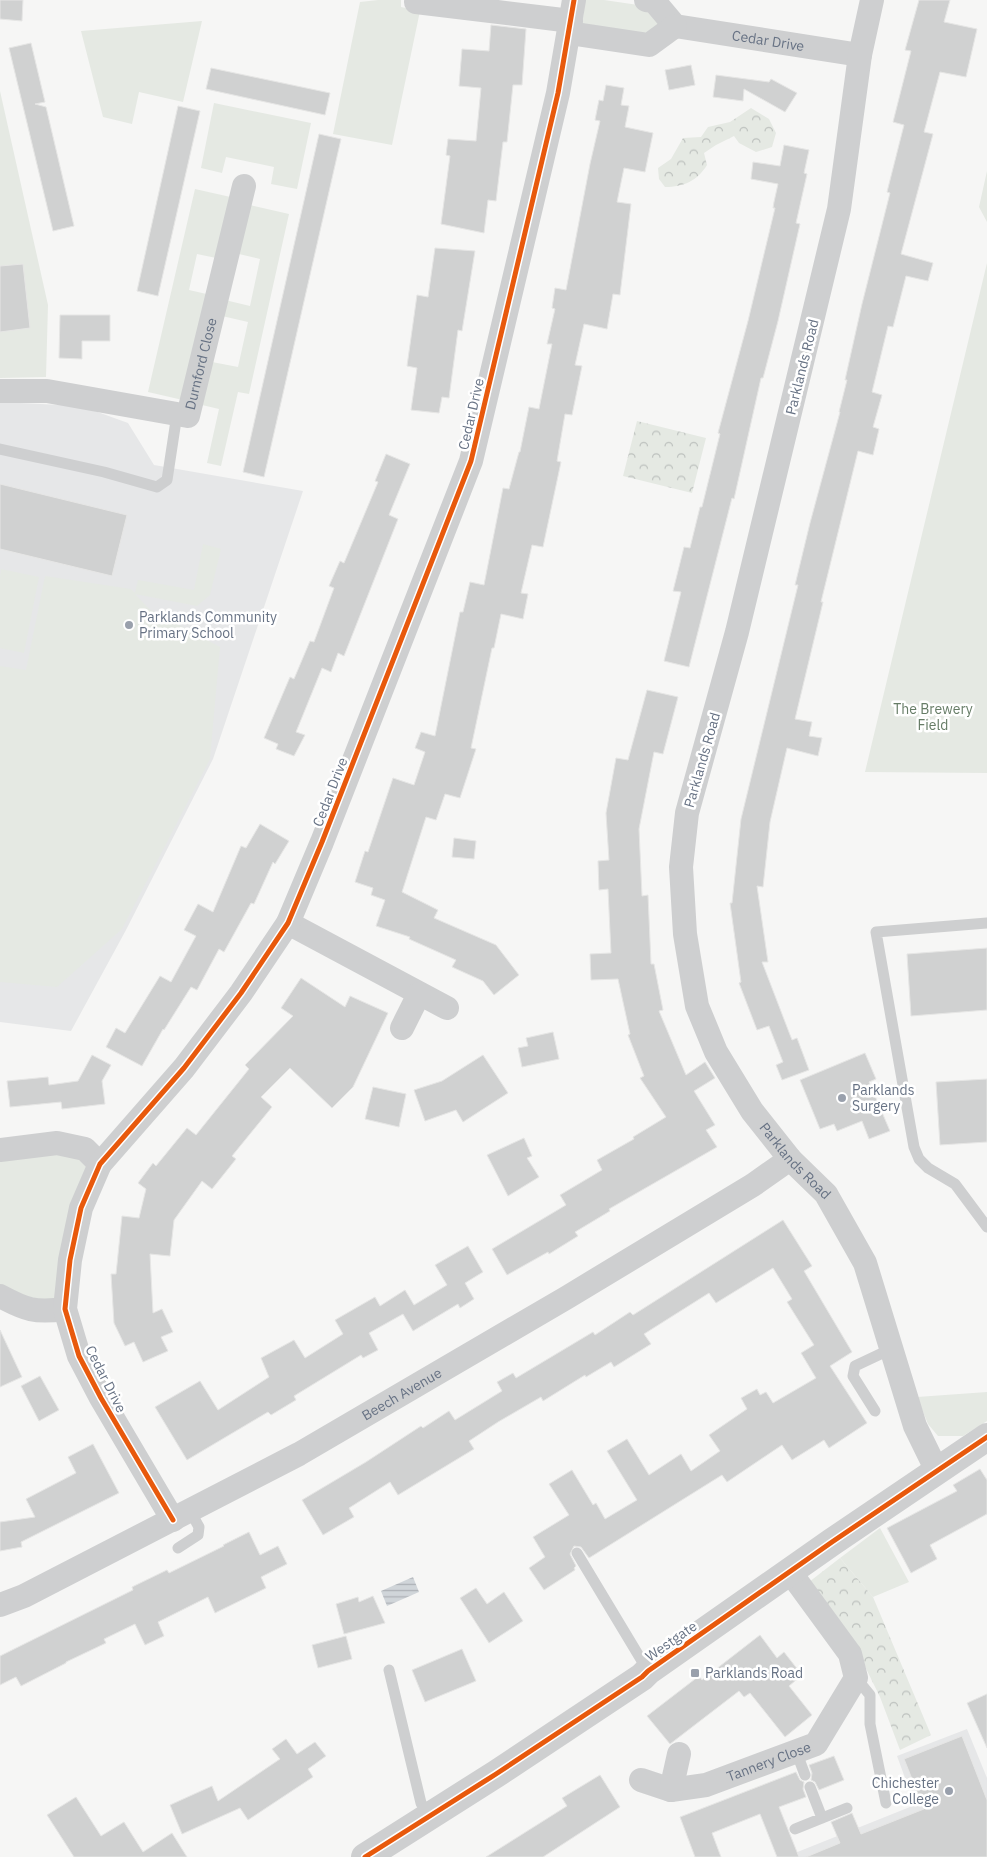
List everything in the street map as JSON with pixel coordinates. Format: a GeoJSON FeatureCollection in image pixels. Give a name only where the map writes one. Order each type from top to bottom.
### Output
{"type":"FeatureCollection","features":[{"type":"Feature","properties":{"kind":"street"},"geometry":{"type":"LineString","coordinates":[[416,2],[571,18],[649,45],[676,26],[654,1],[646,0]]}},
{"type":"Feature","properties":{"kind":"street","name":"Parklands Road"},"geometry":{"type":"LineString","coordinates":[[872,0],[860,55],[839,209],[737,632],[687,813],[681,867],[685,934],[697,1006],[716,1052],[752,1111],[790,1159],[826,1194],[865,1263],[915,1426],[937,1470]]}},
{"type":"Feature","properties":{"kind":"street","name":"Cedar Drive"},"geometry":{"type":"LineString","coordinates":[[182,1516],[101,1398],[79,1356],[66,1308],[70,1260],[81,1208],[100,1164],[190,1060],[241,994],[288,923],[322,842],[471,461],[558,93],[571,18]]}},
{"type":"Feature","properties":{"kind":"street","name":"Cedar Drive"},"geometry":{"type":"LineString","coordinates":[[676,26],[860,55]]}},
{"type":"Feature","properties":{"kind":"street","name":"Durnford Close"},"geometry":{"type":"LineString","coordinates":[[0,391],[47,391],[188,416],[244,186]]}},
{"type":"Feature","properties":{"kind":"street"},"geometry":{"type":"LineString","coordinates":[[288,923],[447,1008]]}},
{"type":"Feature","properties":{"kind":"street"},"geometry":{"type":"LineString","coordinates":[[402,1028],[419,994]]}},
{"type":"Feature","properties":{"kind":"street"},"geometry":{"type":"LineString","coordinates":[[0,1150],[57,1143],[85,1149],[100,1164]]}},
{"type":"Feature","properties":{"kind":"street","name":"Beech Avenue"},"geometry":{"type":"LineString","coordinates":[[0,1605],[24,1596],[299,1454],[557,1303],[753,1185],[790,1159]]}},
{"type":"Feature","properties":{"kind":"street"},"geometry":{"type":"LineString","coordinates":[[0,1296],[23,1308],[47,1311],[66,1308]]}},
{"type":"Feature","properties":{"kind":"street","name":"Westgate"},"geometry":{"type":"LineString","coordinates":[[365,1857],[642,1677],[790,1572],[987,1437]]}},
{"type":"Feature","properties":{"kind":"street"},"geometry":{"type":"LineString","coordinates":[[790,1572],[850,1654],[856,1678]]}},
{"type":"Feature","properties":{"kind":"street","name":"Tannery Close"},"geometry":{"type":"LineString","coordinates":[[641,1780],[671,1790],[706,1785],[816,1744],[856,1678]]}},
{"type":"Feature","properties":{"kind":"street"},"geometry":{"type":"LineString","coordinates":[[671,1790],[680,1754]]}},
{"type":"Feature","properties":{"kind":"lane"},"geometry":{"type":"LineString","coordinates":[[0,449],[69,464],[157,487],[167,480],[177,414]]}},
{"type":"Feature","properties":{"kind":"lane"},"geometry":{"type":"LineString","coordinates":[[987,923],[876,932],[914,1147],[918,1158],[928,1168],[955,1184],[987,1227]]}},
{"type":"Feature","properties":{"kind":"lane"},"geometry":{"type":"LineString","coordinates":[[875,1411],[854,1376],[856,1366],[891,1349]]}},
{"type":"Feature","properties":{"kind":"lane"},"geometry":{"type":"LineString","coordinates":[[178,1548],[198,1535],[198,1527],[182,1516]]}},
{"type":"Feature","properties":{"kind":"lane"},"geometry":{"type":"LineString","coordinates":[[577,1553],[648,1671]]}},
{"type":"Feature","properties":{"kind":"lane"},"geometry":{"type":"LineString","coordinates":[[389,1670],[421,1802],[429,1816]]}},
{"type":"Feature","properties":{"kind":"lane"},"geometry":{"type":"LineString","coordinates":[[856,1678],[870,1695],[870,1724],[886,1803]]}},
{"type":"Feature","properties":{"kind":"lane"},"geometry":{"type":"LineString","coordinates":[[796,1751],[805,1775]]}},
{"type":"Feature","properties":{"kind":"lane"},"geometry":{"type":"LineString","coordinates":[[810,1787],[822,1818]]}},
{"type":"Feature","properties":{"kind":"lane"},"geometry":{"type":"LineString","coordinates":[[795,1829],[847,1808]]}},
{"type":"Feature","properties":{"kind":"shaded area","name":"Parklands Community Primary School"},"geometry":{"type":"Polygon","coordinates":[[[0,402],[81,406],[128,423],[154,465],[303,491],[213,759],[126,930],[71,1031],[0,1022],[0,402]]]}},
{"type":"Feature","properties":{"kind":"shaded area"},"geometry":{"type":"Polygon","coordinates":[[[413,1577],[419,1592],[387,1606],[381,1591],[413,1577]]]}},
{"type":"Feature","properties":{"kind":"shaded area","name":"Chichester College"},"geometry":{"type":"Polygon","coordinates":[[[967,1729],[987,1778],[987,1857],[785,1857],[915,1805],[897,1756],[967,1729]]]}},
{"type":"Feature","properties":{"kind":"green space"},"geometry":{"type":"Polygon","coordinates":[[[401,0],[401,7],[420,11],[392,145],[333,134],[360,2],[401,0]]]}},
{"type":"Feature","properties":{"kind":"green space"},"geometry":{"type":"Polygon","coordinates":[[[585,0],[604,0],[652,7],[666,24],[647,38],[582,27],[585,0]]]}},
{"type":"Feature","properties":{"kind":"green space"},"geometry":{"type":"Polygon","coordinates":[[[202,21],[183,102],[139,92],[132,124],[103,117],[81,31],[202,21]]]}},
{"type":"Feature","properties":{"kind":"green space"},"geometry":{"type":"Polygon","coordinates":[[[0,91],[48,305],[46,377],[0,378],[0,91]]]}},
{"type":"Feature","properties":{"kind":"green space"},"geometry":{"type":"Polygon","coordinates":[[[214,103],[311,123],[297,189],[271,184],[274,167],[226,157],[222,173],[201,168],[214,103]]]}},
{"type":"Feature","properties":{"kind":"green space"},"geometry":{"type":"Polygon","coordinates":[[[751,108],[769,119],[776,133],[772,147],[756,152],[739,143],[734,136],[704,153],[707,165],[694,179],[678,186],[665,187],[659,179],[658,168],[671,159],[683,138],[701,137],[708,127],[730,122],[751,108]]]}},
{"type":"Feature","properties":{"kind":"green space"},"geometry":{"type":"Polygon","coordinates":[[[987,171],[987,222],[979,207],[987,171]]]}},
{"type":"Feature","properties":{"kind":"green space"},"geometry":{"type":"Polygon","coordinates":[[[195,189],[235,198],[221,259],[197,254],[189,290],[211,295],[187,401],[148,392],[195,189]]]}},
{"type":"Feature","properties":{"kind":"green space"},"geometry":{"type":"Polygon","coordinates":[[[250,205],[289,214],[249,394],[238,392],[221,466],[207,463],[219,409],[202,405],[212,362],[238,367],[248,322],[222,316],[225,300],[250,306],[260,259],[239,254],[250,205]]]}},
{"type":"Feature","properties":{"kind":"green space","name":"The Brewery Field"},"geometry":{"type":"Polygon","coordinates":[[[987,263],[987,773],[865,772],[987,263]]]}},
{"type":"Feature","properties":{"kind":"green space"},"geometry":{"type":"Polygon","coordinates":[[[637,421],[706,438],[692,493],[623,476],[637,421]]]}},
{"type":"Feature","properties":{"kind":"green space"},"geometry":{"type":"Polygon","coordinates":[[[203,544],[221,549],[210,595],[197,606],[135,594],[149,609],[220,647],[210,759],[122,929],[57,987],[0,982],[0,666],[26,670],[45,576],[131,589],[135,593],[138,580],[194,590],[203,544]]]}},
{"type":"Feature","properties":{"kind":"green space"},"geometry":{"type":"Polygon","coordinates":[[[1,569],[39,577],[24,653],[0,648],[1,569]]]}},
{"type":"Feature","properties":{"kind":"green space"},"geometry":{"type":"Polygon","coordinates":[[[0,1154],[81,1154],[92,1168],[59,1303],[0,1291],[0,1154]]]}},
{"type":"Feature","properties":{"kind":"green space"},"geometry":{"type":"Polygon","coordinates":[[[987,1392],[987,1421],[963,1436],[938,1436],[928,1424],[917,1397],[987,1392]]]}},
{"type":"Feature","properties":{"kind":"green space"},"geometry":{"type":"Polygon","coordinates":[[[880,1528],[909,1582],[873,1597],[840,1558],[880,1528]]]}},
{"type":"Feature","properties":{"kind":"green space"},"geometry":{"type":"Polygon","coordinates":[[[840,1558],[873,1597],[931,1735],[900,1750],[880,1697],[848,1632],[809,1582],[840,1558]]]}},
{"type":"Feature","properties":{"kind":"building"},"geometry":{"type":"Polygon","coordinates":[[[0,0],[23,0],[22,21],[0,19],[0,0]]]}},
{"type":"Feature","properties":{"kind":"building"},"geometry":{"type":"Polygon","coordinates":[[[919,0],[950,0],[944,22],[977,29],[966,77],[940,72],[924,132],[933,134],[901,254],[933,263],[928,281],[906,276],[893,327],[888,326],[872,392],[882,395],[873,427],[879,429],[873,455],[858,451],[795,719],[812,722],[809,736],[822,738],[818,756],[787,748],[770,822],[763,887],[757,886],[768,962],[762,962],[792,1040],[797,1038],[809,1070],[782,1080],[776,1065],[783,1062],[769,1026],[757,1030],[739,983],[741,982],[730,903],[732,903],[741,819],[798,585],[795,585],[810,523],[840,412],[862,304],[890,193],[887,192],[904,125],[893,122],[911,51],[905,50],[919,0]]]}},
{"type":"Feature","properties":{"kind":"building"},"geometry":{"type":"Polygon","coordinates":[[[491,25],[526,29],[522,85],[513,85],[507,142],[503,142],[496,201],[488,200],[484,233],[441,224],[450,156],[446,155],[448,139],[476,141],[481,88],[459,86],[462,49],[489,51],[491,25]]]}},
{"type":"Feature","properties":{"kind":"building"},"geometry":{"type":"Polygon","coordinates":[[[31,43],[45,102],[35,104],[46,107],[74,226],[53,231],[9,48],[31,43]]]}},
{"type":"Feature","properties":{"kind":"building"},"geometry":{"type":"Polygon","coordinates":[[[691,65],[695,85],[669,90],[665,70],[691,65]]]}},
{"type":"Feature","properties":{"kind":"building"},"geometry":{"type":"Polygon","coordinates":[[[211,68],[330,93],[325,115],[206,89],[211,68]]]}},
{"type":"Feature","properties":{"kind":"building"},"geometry":{"type":"Polygon","coordinates":[[[716,75],[769,82],[771,79],[797,93],[785,112],[744,89],[743,101],[713,97],[716,75]]]}},
{"type":"Feature","properties":{"kind":"building"},"geometry":{"type":"Polygon","coordinates":[[[606,85],[624,88],[621,105],[629,106],[625,127],[653,133],[645,172],[624,168],[617,202],[631,204],[620,295],[613,294],[607,329],[584,324],[575,365],[582,366],[572,415],[565,414],[557,461],[561,462],[543,547],[532,545],[521,593],[528,594],[523,619],[501,614],[471,748],[476,749],[460,798],[445,794],[436,820],[426,817],[402,892],[438,910],[434,918],[496,945],[519,975],[494,995],[483,981],[452,967],[456,960],[409,939],[410,937],[376,926],[385,900],[371,895],[373,888],[355,882],[365,851],[368,852],[393,778],[414,785],[425,752],[415,748],[421,732],[435,736],[460,612],[463,612],[470,582],[484,585],[503,488],[509,489],[520,452],[529,407],[539,409],[552,344],[547,344],[555,309],[552,308],[555,288],[566,290],[600,121],[595,120],[599,100],[603,101],[606,85]]]}},
{"type":"Feature","properties":{"kind":"building"},"geometry":{"type":"Polygon","coordinates":[[[178,106],[200,111],[158,296],[137,291],[178,106]]]}},
{"type":"Feature","properties":{"kind":"building"},"geometry":{"type":"Polygon","coordinates":[[[319,134],[341,139],[264,477],[243,472],[319,134]]]}},
{"type":"Feature","properties":{"kind":"building"},"geometry":{"type":"Polygon","coordinates":[[[784,145],[809,150],[804,173],[807,174],[796,223],[800,224],[778,321],[763,378],[761,378],[734,499],[732,498],[689,667],[664,661],[681,592],[673,591],[684,547],[690,548],[700,507],[702,507],[720,434],[718,433],[748,321],[775,208],[773,208],[778,184],[751,179],[753,162],[780,166],[784,145]]]}},
{"type":"Feature","properties":{"kind":"building"},"geometry":{"type":"Polygon","coordinates":[[[435,248],[475,251],[462,331],[458,330],[449,398],[442,397],[439,413],[411,410],[417,368],[407,366],[417,295],[428,297],[435,248]]]}},
{"type":"Feature","properties":{"kind":"building"},"geometry":{"type":"Polygon","coordinates":[[[23,264],[30,328],[0,332],[0,266],[23,264]]]}},
{"type":"Feature","properties":{"kind":"building"},"geometry":{"type":"Polygon","coordinates":[[[60,315],[110,315],[110,341],[82,341],[82,359],[59,358],[60,315]]]}},
{"type":"Feature","properties":{"kind":"building"},"geometry":{"type":"Polygon","coordinates":[[[386,454],[410,464],[389,515],[398,519],[344,656],[338,653],[331,672],[322,668],[296,732],[305,735],[294,756],[276,749],[278,744],[264,738],[290,677],[294,679],[310,641],[314,642],[334,588],[329,586],[340,561],[344,563],[378,482],[375,481],[386,454]]]}},
{"type":"Feature","properties":{"kind":"building"},"geometry":{"type":"Polygon","coordinates":[[[0,484],[127,515],[112,576],[0,549],[0,484]]]}},
{"type":"Feature","properties":{"kind":"building"},"geometry":{"type":"Polygon","coordinates":[[[647,690],[678,697],[663,754],[654,752],[639,829],[642,896],[648,895],[651,964],[654,964],[663,1010],[659,1011],[686,1075],[705,1062],[715,1078],[694,1091],[715,1125],[706,1130],[717,1147],[609,1209],[610,1211],[575,1232],[578,1236],[549,1254],[548,1252],[507,1275],[492,1249],[566,1205],[560,1195],[602,1170],[597,1160],[634,1139],[633,1137],[666,1117],[640,1078],[644,1076],[628,1035],[630,1034],[618,979],[591,980],[590,954],[611,953],[608,889],[599,890],[598,861],[609,860],[606,813],[616,758],[628,760],[647,690]]]}},
{"type":"Feature","properties":{"kind":"building"},"geometry":{"type":"Polygon","coordinates":[[[260,824],[289,841],[275,864],[273,862],[254,904],[251,903],[224,952],[219,949],[197,990],[191,987],[163,1029],[142,1066],[106,1047],[116,1028],[125,1033],[160,976],[171,982],[196,936],[184,930],[198,904],[213,912],[241,846],[246,848],[260,824]]]}},
{"type":"Feature","properties":{"kind":"building"},"geometry":{"type":"Polygon","coordinates":[[[454,838],[476,841],[474,859],[452,857],[454,838]]]}},
{"type":"Feature","properties":{"kind":"building"},"geometry":{"type":"Polygon","coordinates":[[[987,948],[987,1010],[911,1016],[907,954],[987,948]]]}},
{"type":"Feature","properties":{"kind":"building"},"geometry":{"type":"Polygon","coordinates":[[[301,978],[345,1007],[350,996],[388,1013],[353,1087],[332,1108],[290,1068],[261,1097],[272,1107],[232,1156],[236,1159],[212,1189],[202,1181],[174,1220],[170,1256],[150,1254],[153,1313],[162,1309],[173,1332],[161,1337],[168,1351],[143,1362],[134,1342],[125,1346],[114,1323],[111,1274],[116,1274],[122,1216],[139,1218],[146,1189],[138,1183],[153,1163],[156,1166],[187,1128],[196,1135],[249,1069],[245,1065],[293,1016],[281,1008],[301,978]]]}},
{"type":"Feature","properties":{"kind":"building"},"geometry":{"type":"Polygon","coordinates":[[[553,1032],[559,1059],[522,1067],[518,1048],[528,1046],[526,1038],[553,1032]]]}},
{"type":"Feature","properties":{"kind":"building","name":"Parklands Surgery"},"geometry":{"type":"Polygon","coordinates":[[[865,1053],[876,1079],[869,1082],[890,1131],[869,1139],[862,1121],[837,1131],[834,1124],[820,1129],[800,1080],[865,1053]]]}},
{"type":"Feature","properties":{"kind":"building"},"geometry":{"type":"Polygon","coordinates":[[[92,1055],[111,1065],[102,1081],[105,1104],[62,1109],[61,1102],[10,1107],[7,1081],[48,1077],[49,1085],[78,1081],[92,1055]]]}},
{"type":"Feature","properties":{"kind":"building"},"geometry":{"type":"Polygon","coordinates":[[[483,1055],[508,1093],[463,1122],[456,1110],[425,1121],[414,1090],[442,1081],[483,1055]]]}},
{"type":"Feature","properties":{"kind":"building"},"geometry":{"type":"Polygon","coordinates":[[[987,1079],[987,1142],[940,1145],[936,1082],[987,1079]]]}},
{"type":"Feature","properties":{"kind":"building"},"geometry":{"type":"Polygon","coordinates":[[[373,1087],[406,1094],[399,1127],[365,1119],[373,1087]]]}},
{"type":"Feature","properties":{"kind":"building"},"geometry":{"type":"Polygon","coordinates":[[[524,1138],[532,1156],[527,1158],[539,1177],[508,1196],[487,1155],[524,1138]]]}},
{"type":"Feature","properties":{"kind":"building"},"geometry":{"type":"Polygon","coordinates":[[[783,1220],[812,1266],[804,1271],[852,1352],[830,1366],[867,1423],[829,1448],[824,1440],[792,1460],[782,1445],[727,1482],[722,1475],[589,1558],[581,1547],[574,1546],[570,1554],[576,1566],[575,1570],[544,1590],[529,1568],[545,1557],[533,1537],[569,1515],[549,1484],[572,1470],[593,1505],[596,1503],[605,1519],[637,1500],[607,1451],[627,1439],[649,1475],[681,1454],[691,1471],[720,1451],[709,1435],[747,1409],[741,1398],[757,1389],[760,1395],[766,1392],[773,1403],[816,1378],[801,1353],[814,1345],[787,1302],[792,1299],[773,1268],[716,1303],[709,1293],[644,1334],[651,1344],[614,1367],[611,1362],[586,1377],[585,1375],[543,1401],[541,1397],[498,1422],[469,1441],[474,1449],[398,1495],[390,1482],[349,1508],[354,1517],[323,1535],[302,1500],[366,1462],[421,1426],[423,1428],[449,1411],[455,1420],[502,1391],[497,1382],[513,1373],[516,1378],[593,1332],[595,1335],[630,1312],[633,1315],[783,1220]]]}},
{"type":"Feature","properties":{"kind":"building"},"geometry":{"type":"Polygon","coordinates":[[[468,1246],[483,1272],[465,1283],[474,1299],[460,1308],[458,1304],[413,1331],[403,1314],[369,1333],[378,1350],[363,1358],[361,1355],[294,1396],[296,1400],[271,1415],[268,1412],[187,1460],[155,1407],[200,1381],[218,1410],[269,1377],[261,1358],[294,1340],[305,1358],[343,1334],[335,1320],[375,1297],[380,1306],[405,1290],[414,1305],[447,1285],[435,1265],[468,1246]]]}},
{"type":"Feature","properties":{"kind":"building"},"geometry":{"type":"Polygon","coordinates":[[[0,1330],[22,1377],[0,1387],[0,1330]]]}},
{"type":"Feature","properties":{"kind":"building"},"geometry":{"type":"Polygon","coordinates":[[[40,1376],[59,1410],[39,1421],[21,1386],[40,1376]]]}},
{"type":"Feature","properties":{"kind":"building"},"geometry":{"type":"Polygon","coordinates":[[[93,1444],[119,1493],[21,1542],[22,1547],[0,1551],[0,1522],[35,1517],[26,1499],[76,1473],[68,1457],[93,1444]]]}},
{"type":"Feature","properties":{"kind":"building"},"geometry":{"type":"Polygon","coordinates":[[[980,1469],[987,1480],[987,1514],[930,1545],[937,1559],[911,1573],[887,1528],[957,1491],[953,1485],[980,1469]]]}},
{"type":"Feature","properties":{"kind":"building"},"geometry":{"type":"Polygon","coordinates":[[[249,1532],[260,1555],[278,1546],[287,1564],[261,1577],[266,1588],[215,1613],[208,1597],[158,1622],[164,1636],[145,1645],[135,1624],[104,1639],[106,1643],[21,1686],[16,1677],[0,1685],[0,1656],[133,1590],[132,1587],[167,1570],[169,1573],[249,1532]]]}},
{"type":"Feature","properties":{"kind":"building"},"geometry":{"type":"Polygon","coordinates":[[[476,1588],[487,1604],[504,1592],[523,1621],[489,1643],[460,1598],[476,1588]]]}},
{"type":"Feature","properties":{"kind":"building"},"geometry":{"type":"Polygon","coordinates":[[[373,1596],[385,1623],[344,1634],[336,1604],[358,1597],[359,1602],[373,1596]]]}},
{"type":"Feature","properties":{"kind":"building"},"geometry":{"type":"Polygon","coordinates":[[[760,1635],[777,1658],[784,1652],[802,1675],[789,1686],[812,1715],[785,1737],[750,1693],[744,1697],[739,1691],[670,1744],[647,1716],[699,1676],[702,1680],[760,1635]]]}},
{"type":"Feature","properties":{"kind":"building"},"geometry":{"type":"Polygon","coordinates":[[[346,1636],[352,1659],[318,1668],[312,1645],[346,1636]]]}},
{"type":"Feature","properties":{"kind":"building"},"geometry":{"type":"Polygon","coordinates":[[[462,1649],[476,1681],[425,1702],[412,1670],[462,1649]]]}},
{"type":"Feature","properties":{"kind":"building"},"geometry":{"type":"Polygon","coordinates":[[[987,1694],[987,1748],[967,1703],[987,1694]]]}},
{"type":"Feature","properties":{"kind":"building","name":"Chichester College"},"geometry":{"type":"Polygon","coordinates":[[[962,1736],[987,1800],[987,1857],[806,1857],[840,1843],[831,1822],[852,1813],[861,1834],[924,1809],[904,1759],[962,1736]]]}},
{"type":"Feature","properties":{"kind":"building"},"geometry":{"type":"Polygon","coordinates":[[[286,1739],[297,1754],[315,1742],[326,1756],[308,1769],[313,1777],[248,1820],[240,1808],[182,1834],[170,1805],[212,1786],[218,1801],[280,1759],[272,1749],[286,1739]]]}},
{"type":"Feature","properties":{"kind":"building"},"geometry":{"type":"Polygon","coordinates":[[[834,1756],[844,1780],[819,1790],[815,1782],[811,1780],[812,1773],[809,1765],[834,1756]]]}},
{"type":"Feature","properties":{"kind":"building"},"geometry":{"type":"Polygon","coordinates":[[[796,1772],[800,1780],[804,1782],[803,1789],[806,1797],[779,1807],[799,1857],[777,1857],[760,1814],[712,1833],[721,1857],[695,1857],[680,1817],[796,1772]]]}},
{"type":"Feature","properties":{"kind":"building"},"geometry":{"type":"Polygon","coordinates":[[[600,1775],[620,1807],[543,1857],[486,1857],[567,1806],[562,1798],[600,1775]]]}},
{"type":"Feature","properties":{"kind":"building"},"geometry":{"type":"Polygon","coordinates":[[[76,1797],[101,1836],[124,1822],[143,1852],[172,1833],[187,1857],[74,1857],[47,1815],[76,1797]]]}},
{"type":"Feature","properties":{"kind":"cycle path"},"geometry":{"type":"LineString","coordinates":[[173,1520],[101,1398],[79,1356],[65,1309],[70,1260],[81,1208],[100,1164],[184,1068],[241,993],[288,923],[322,842],[471,461],[558,93],[574,0]]}},
{"type":"Feature","properties":{"kind":"cycle path"},"geometry":{"type":"LineString","coordinates":[[365,1857],[496,1774],[642,1677],[832,1542],[987,1437]]}},
{"type":"Feature","properties":{"kind":"place","name":"Parklands Community Primary School"},"geometry":{"type":"Point","coordinates":[129,625]}},
{"type":"Feature","properties":{"kind":"place","name":"Parklands Surgery"},"geometry":{"type":"Point","coordinates":[842,1098]}},
{"type":"Feature","properties":{"kind":"place","name":"Parklands Road"},"geometry":{"type":"Point","coordinates":[695,1673]}},
{"type":"Feature","properties":{"kind":"place","name":"Chichester College"},"geometry":{"type":"Point","coordinates":[949,1791]}}]}
